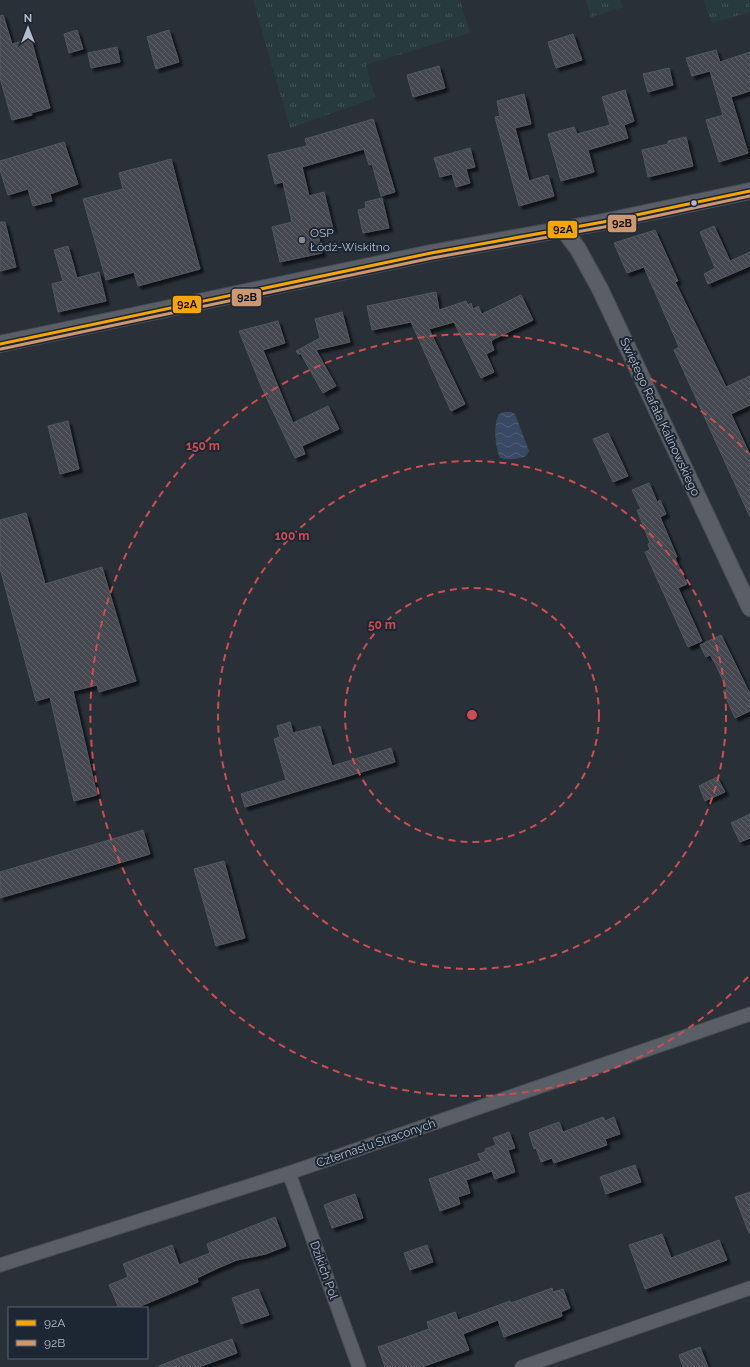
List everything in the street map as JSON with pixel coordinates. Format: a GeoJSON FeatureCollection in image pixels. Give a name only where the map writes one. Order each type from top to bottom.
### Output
{"type":"FeatureCollection","features":[{"type":"Feature","properties":{"kind":"street"},"geometry":{"type":"LineString","coordinates":[[0,344],[431,253],[563,229],[750,191]]}},
{"type":"Feature","properties":{"kind":"street","name":"Świętego Rafała Kalinowskiego"},"geometry":{"type":"LineString","coordinates":[[563,229],[578,249],[600,289],[750,608]]}},
{"type":"Feature","properties":{"kind":"street","name":"Czternastu Straconych"},"geometry":{"type":"LineString","coordinates":[[0,1265],[289,1173],[750,1014]]}},
{"type":"Feature","properties":{"kind":"street","name":"Dzikich Pól"},"geometry":{"type":"LineString","coordinates":[[289,1173],[359,1367]]}},
{"type":"Feature","properties":{"kind":"street"},"geometry":{"type":"LineString","coordinates":[[522,1367],[750,1288]]}},
{"type":"Feature","properties":{"kind":"green space"},"geometry":{"type":"Polygon","coordinates":[[[253,0],[460,0],[470,33],[366,65],[375,98],[290,128],[253,0]]]}},
{"type":"Feature","properties":{"kind":"green space"},"geometry":{"type":"Polygon","coordinates":[[[586,0],[620,0],[623,7],[591,17],[586,0]]]}},
{"type":"Feature","properties":{"kind":"green space"},"geometry":{"type":"Polygon","coordinates":[[[703,0],[750,0],[750,12],[712,23],[703,0]]]}},
{"type":"Feature","properties":{"kind":"water"},"geometry":{"type":"Polygon","coordinates":[[[511,412],[515,414],[529,451],[526,456],[507,459],[500,458],[498,454],[495,430],[499,414],[511,412]]]}},
{"type":"Feature","properties":{"kind":"building"},"geometry":{"type":"Polygon","coordinates":[[[3,15],[12,44],[31,39],[50,108],[31,113],[32,115],[12,120],[0,78],[0,16],[3,15]]]}},
{"type":"Feature","properties":{"kind":"building"},"geometry":{"type":"Polygon","coordinates":[[[77,30],[83,49],[69,53],[64,34],[77,30]]]}},
{"type":"Feature","properties":{"kind":"building"},"geometry":{"type":"Polygon","coordinates":[[[169,30],[179,62],[156,69],[147,37],[169,30]]]}},
{"type":"Feature","properties":{"kind":"building"},"geometry":{"type":"Polygon","coordinates":[[[573,34],[582,60],[556,68],[548,42],[573,34]]]}},
{"type":"Feature","properties":{"kind":"building"},"geometry":{"type":"Polygon","coordinates":[[[117,47],[120,62],[91,68],[88,53],[117,47]]]}},
{"type":"Feature","properties":{"kind":"building"},"geometry":{"type":"Polygon","coordinates":[[[716,50],[720,62],[750,52],[750,91],[731,97],[748,153],[719,162],[706,120],[723,115],[710,71],[692,76],[686,58],[716,50]]]}},
{"type":"Feature","properties":{"kind":"building"},"geometry":{"type":"Polygon","coordinates":[[[439,66],[445,88],[413,97],[407,75],[439,66]]]}},
{"type":"Feature","properties":{"kind":"building"},"geometry":{"type":"Polygon","coordinates":[[[669,68],[673,85],[648,92],[643,74],[669,68]]]}},
{"type":"Feature","properties":{"kind":"building"},"geometry":{"type":"Polygon","coordinates":[[[625,90],[634,121],[624,125],[628,138],[588,150],[594,172],[561,181],[548,134],[574,127],[577,134],[610,125],[602,97],[625,90]]]}},
{"type":"Feature","properties":{"kind":"building"},"geometry":{"type":"Polygon","coordinates":[[[524,94],[531,124],[515,128],[529,181],[548,175],[554,196],[519,206],[495,117],[500,116],[497,101],[524,94]]]}},
{"type":"Feature","properties":{"kind":"building"},"geometry":{"type":"Polygon","coordinates":[[[373,119],[395,192],[381,196],[372,164],[369,165],[364,149],[302,167],[309,196],[324,192],[333,229],[318,233],[322,253],[280,262],[272,227],[292,222],[283,182],[275,184],[268,155],[307,146],[305,139],[373,119]]]}},
{"type":"Feature","properties":{"kind":"building"},"geometry":{"type":"Polygon","coordinates":[[[686,137],[693,166],[648,177],[642,150],[668,144],[668,141],[686,137]]]}},
{"type":"Feature","properties":{"kind":"building"},"geometry":{"type":"Polygon","coordinates":[[[64,142],[78,184],[50,194],[52,201],[33,206],[28,189],[8,195],[0,170],[0,161],[64,142]]]}},
{"type":"Feature","properties":{"kind":"building"},"geometry":{"type":"Polygon","coordinates":[[[470,148],[475,167],[466,169],[470,183],[456,187],[452,174],[440,177],[434,158],[470,148]]]}},
{"type":"Feature","properties":{"kind":"building"},"geometry":{"type":"Polygon","coordinates":[[[171,159],[200,269],[138,286],[134,272],[106,280],[83,199],[123,189],[119,173],[171,159]]]}},
{"type":"Feature","properties":{"kind":"building"},"geometry":{"type":"Polygon","coordinates":[[[382,198],[389,228],[363,233],[358,210],[366,208],[365,202],[382,198]]]}},
{"type":"Feature","properties":{"kind":"building"},"geometry":{"type":"Polygon","coordinates":[[[0,222],[5,222],[16,267],[0,271],[0,222]]]}},
{"type":"Feature","properties":{"kind":"building"},"geometry":{"type":"Polygon","coordinates":[[[714,226],[730,261],[750,252],[750,266],[708,284],[704,274],[715,268],[700,232],[714,226]]]}},
{"type":"Feature","properties":{"kind":"building"},"geometry":{"type":"Polygon","coordinates":[[[655,230],[678,281],[675,282],[726,387],[750,376],[750,405],[731,414],[750,455],[750,517],[674,350],[679,347],[644,267],[627,273],[614,243],[655,230]]]}},
{"type":"Feature","properties":{"kind":"building"},"geometry":{"type":"Polygon","coordinates":[[[68,246],[77,278],[99,272],[106,301],[58,312],[52,284],[63,281],[54,250],[68,246]]]}},
{"type":"Feature","properties":{"kind":"building"},"geometry":{"type":"Polygon","coordinates":[[[436,292],[439,310],[466,301],[468,305],[471,303],[473,309],[478,306],[482,314],[521,295],[533,320],[492,340],[491,342],[494,350],[486,354],[494,372],[481,378],[454,322],[429,329],[465,404],[451,411],[411,322],[372,330],[367,306],[436,292]]]}},
{"type":"Feature","properties":{"kind":"building"},"geometry":{"type":"Polygon","coordinates":[[[342,312],[350,342],[316,350],[336,386],[323,393],[301,354],[298,354],[296,351],[320,338],[315,319],[342,312]]]}},
{"type":"Feature","properties":{"kind":"building"},"geometry":{"type":"Polygon","coordinates":[[[278,321],[285,343],[263,350],[293,423],[328,406],[339,429],[302,446],[305,454],[295,458],[261,386],[239,331],[278,321]]]}},
{"type":"Feature","properties":{"kind":"building"},"geometry":{"type":"Polygon","coordinates":[[[68,421],[79,469],[60,474],[48,426],[68,421]]]}},
{"type":"Feature","properties":{"kind":"building"},"geometry":{"type":"Polygon","coordinates":[[[608,433],[628,476],[613,482],[593,439],[608,433]]]}},
{"type":"Feature","properties":{"kind":"building"},"geometry":{"type":"Polygon","coordinates":[[[649,483],[657,502],[660,500],[666,514],[660,517],[677,557],[675,558],[687,584],[678,588],[702,641],[688,647],[645,552],[650,550],[648,544],[650,543],[637,510],[641,509],[632,490],[649,483]]]}},
{"type":"Feature","properties":{"kind":"building"},"geometry":{"type":"Polygon","coordinates":[[[26,513],[45,584],[102,567],[136,681],[99,692],[97,685],[73,691],[97,795],[74,801],[50,697],[36,701],[0,568],[0,520],[26,513]]]}},
{"type":"Feature","properties":{"kind":"building"},"geometry":{"type":"Polygon","coordinates":[[[721,635],[750,694],[750,711],[735,718],[723,691],[727,689],[716,665],[710,655],[706,657],[700,645],[721,635]]]}},
{"type":"Feature","properties":{"kind":"building"},"geometry":{"type":"Polygon","coordinates":[[[290,722],[293,733],[320,726],[332,766],[391,748],[395,762],[245,807],[241,794],[286,780],[274,739],[280,737],[277,726],[290,722]]]}},
{"type":"Feature","properties":{"kind":"building"},"geometry":{"type":"Polygon","coordinates":[[[717,777],[725,792],[705,801],[699,786],[717,777]]]}},
{"type":"Feature","properties":{"kind":"building"},"geometry":{"type":"Polygon","coordinates":[[[750,814],[750,838],[740,842],[731,823],[750,814]]]}},
{"type":"Feature","properties":{"kind":"building"},"geometry":{"type":"Polygon","coordinates":[[[143,830],[150,854],[0,898],[0,872],[143,830]]]}},
{"type":"Feature","properties":{"kind":"building"},"geometry":{"type":"Polygon","coordinates":[[[224,861],[245,938],[216,946],[194,869],[224,861]]]}},
{"type":"Feature","properties":{"kind":"building"},"geometry":{"type":"Polygon","coordinates":[[[603,1117],[605,1121],[614,1117],[620,1134],[605,1139],[607,1145],[554,1163],[552,1158],[541,1162],[536,1148],[534,1149],[529,1133],[559,1122],[563,1132],[603,1117]]]}},
{"type":"Feature","properties":{"kind":"building"},"geometry":{"type":"Polygon","coordinates":[[[509,1132],[515,1148],[508,1150],[515,1172],[495,1179],[492,1171],[466,1180],[470,1193],[458,1197],[460,1204],[440,1211],[429,1179],[481,1161],[478,1154],[485,1152],[485,1149],[496,1145],[493,1138],[509,1132]]]}},
{"type":"Feature","properties":{"kind":"building"},"geometry":{"type":"Polygon","coordinates":[[[635,1165],[641,1182],[606,1194],[600,1177],[635,1165]]]}},
{"type":"Feature","properties":{"kind":"building"},"geometry":{"type":"Polygon","coordinates":[[[750,1192],[750,1233],[749,1233],[735,1197],[750,1192]]]}},
{"type":"Feature","properties":{"kind":"building"},"geometry":{"type":"Polygon","coordinates":[[[355,1194],[363,1218],[332,1228],[324,1205],[355,1194]]]}},
{"type":"Feature","properties":{"kind":"building"},"geometry":{"type":"Polygon","coordinates":[[[275,1217],[286,1246],[266,1254],[237,1260],[197,1278],[198,1282],[138,1307],[119,1307],[109,1285],[128,1277],[123,1264],[172,1245],[179,1265],[210,1253],[207,1244],[275,1217]]]}},
{"type":"Feature","properties":{"kind":"building"},"geometry":{"type":"Polygon","coordinates":[[[662,1234],[671,1258],[719,1240],[727,1260],[645,1289],[629,1245],[662,1234]]]}},
{"type":"Feature","properties":{"kind":"building"},"geometry":{"type":"Polygon","coordinates":[[[427,1245],[433,1262],[410,1270],[404,1253],[427,1245]]]}},
{"type":"Feature","properties":{"kind":"building"},"geometry":{"type":"Polygon","coordinates":[[[552,1288],[553,1292],[563,1289],[570,1308],[561,1312],[562,1316],[504,1337],[498,1320],[463,1334],[469,1350],[422,1367],[385,1367],[378,1347],[429,1329],[427,1322],[455,1312],[458,1320],[510,1301],[511,1303],[552,1288]]]}},
{"type":"Feature","properties":{"kind":"building"},"geometry":{"type":"Polygon","coordinates":[[[258,1289],[269,1315],[241,1324],[232,1298],[258,1289]]]}},
{"type":"Feature","properties":{"kind":"building"},"geometry":{"type":"Polygon","coordinates":[[[232,1339],[237,1353],[199,1367],[159,1367],[184,1356],[232,1339]]]}},
{"type":"Feature","properties":{"kind":"building"},"geometry":{"type":"Polygon","coordinates":[[[700,1347],[708,1367],[683,1367],[679,1355],[700,1347]]]}},
{"type":"Feature","properties":{"kind":"transit line","name":"92A"},"geometry":{"type":"LineString","coordinates":[[0,344],[431,253],[603,222],[750,191]]}},
{"type":"Feature","properties":{"kind":"transit line","name":"92B"},"geometry":{"type":"LineString","coordinates":[[1,349],[432,258],[604,227],[750,196]]}},
{"type":"Feature","properties":{"kind":"place","name":"OSP Łódź-Wiskitno"},"geometry":{"type":"Point","coordinates":[302,240]}}]}
